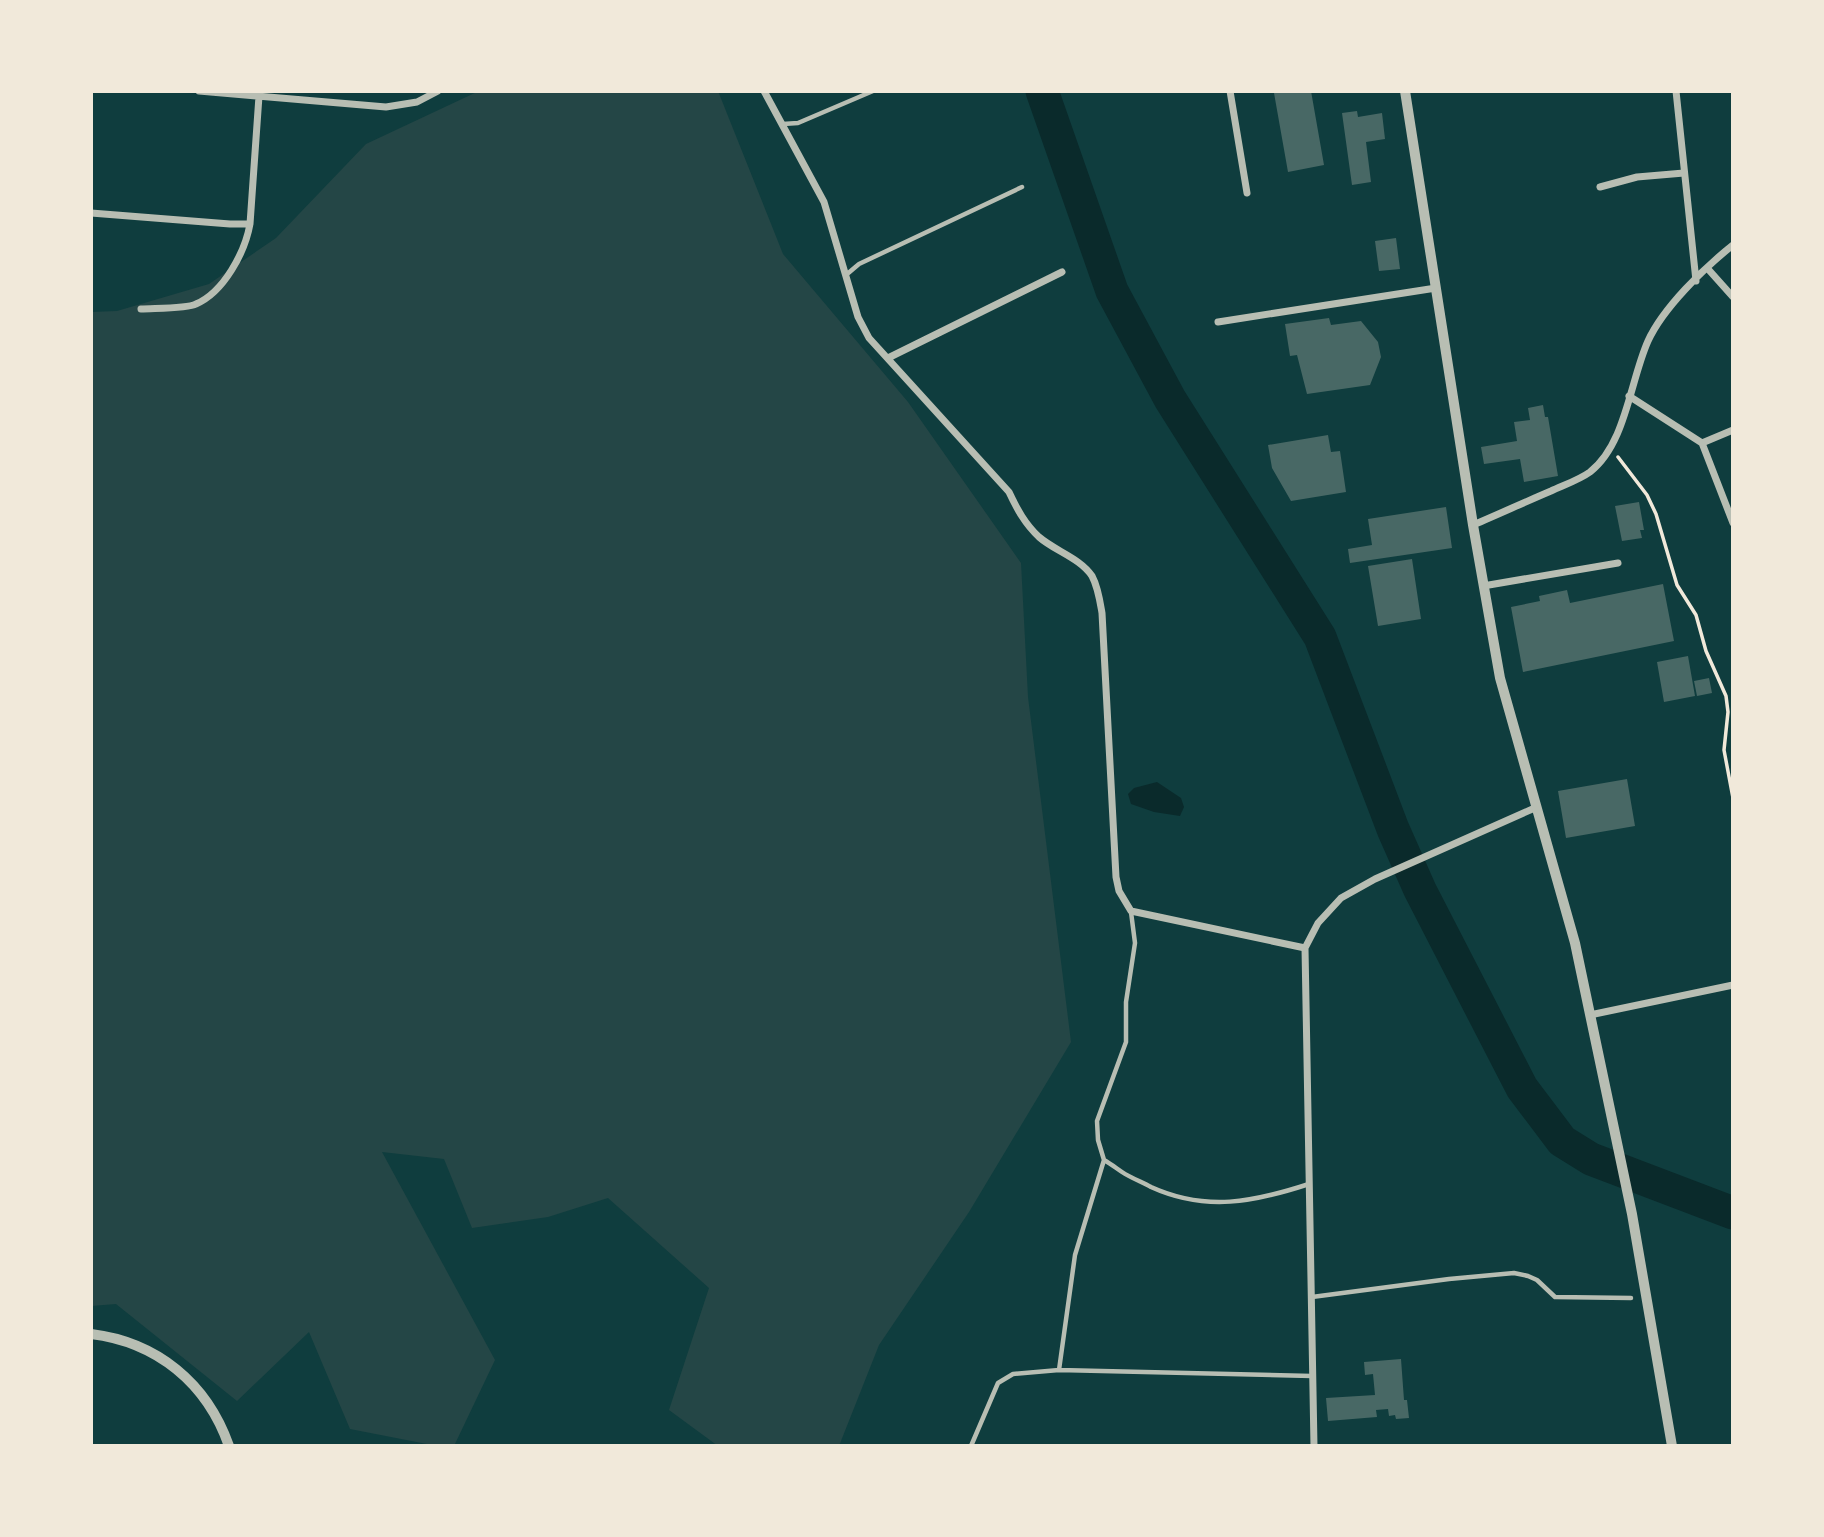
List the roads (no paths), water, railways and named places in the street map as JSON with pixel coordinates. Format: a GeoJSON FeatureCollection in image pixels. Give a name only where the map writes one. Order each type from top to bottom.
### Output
{"type":"FeatureCollection","features":[{"type":"Feature","properties":{"kind":"street"},"geometry":{"type":"LineString","coordinates":[[199,91],[386,107],[417,102],[438,91]]}},
{"type":"Feature","properties":{"kind":"street"},"geometry":{"type":"LineString","coordinates":[[764,91],[824,202],[858,317],[869,338],[1009,492],[1023,520],[1039,537],[1091,575],[1097,588],[1102,613],[1116,877],[1119,891],[1131,911],[1305,948]]}},
{"type":"Feature","properties":{"kind":"street"},"geometry":{"type":"LineString","coordinates":[[1230,91],[1247,193]]}},
{"type":"Feature","properties":{"kind":"street"},"geometry":{"type":"LineString","coordinates":[[1405,91],[1473,525],[1500,678],[1575,943],[1632,1214],[1672,1446]]}},
{"type":"Feature","properties":{"kind":"street"},"geometry":{"type":"LineString","coordinates":[[1676,91],[1696,281]]}},
{"type":"Feature","properties":{"kind":"street"},"geometry":{"type":"LineString","coordinates":[[141,309],[196,305],[219,287],[239,258],[250,224],[259,96]]}},
{"type":"Feature","properties":{"kind":"street"},"geometry":{"type":"LineString","coordinates":[[1600,187],[1637,177],[1684,173]]}},
{"type":"Feature","properties":{"kind":"street"},"geometry":{"type":"LineString","coordinates":[[91,213],[250,224]]}},
{"type":"Feature","properties":{"kind":"street"},"geometry":{"type":"LineString","coordinates":[[1473,525],[1580,478],[1590,471],[1610,449],[1649,340],[1658,323],[1675,301],[1733,245]]}},
{"type":"Feature","properties":{"kind":"street"},"geometry":{"type":"LineString","coordinates":[[1708,269],[1733,297]]}},
{"type":"Feature","properties":{"kind":"street"},"geometry":{"type":"LineString","coordinates":[[888,358],[1062,272]]}},
{"type":"Feature","properties":{"kind":"street"},"geometry":{"type":"LineString","coordinates":[[1218,322],[1436,288]]}},
{"type":"Feature","properties":{"kind":"street"},"geometry":{"type":"LineString","coordinates":[[1629,396],[1702,443],[1733,523]]}},
{"type":"Feature","properties":{"kind":"street"},"geometry":{"type":"LineString","coordinates":[[1702,443],[1733,429]]}},
{"type":"Feature","properties":{"kind":"street"},"geometry":{"type":"LineString","coordinates":[[1483,586],[1618,563]]}},
{"type":"Feature","properties":{"kind":"street"},"geometry":{"type":"LineString","coordinates":[[1314,1446],[1305,948],[1318,923],[1341,898],[1375,879],[1537,807]]}},
{"type":"Feature","properties":{"kind":"street"},"geometry":{"type":"LineString","coordinates":[[1590,1015],[1733,985]]}},
{"type":"Feature","properties":{"kind":"street"},"geometry":{"type":"LineString","coordinates":[[91,1334],[140,1346],[184,1374],[215,1415],[229,1446]]}},
{"type":"Feature","properties":{"kind":"lane"},"geometry":{"type":"LineString","coordinates":[[782,125],[798,122],[873,91]]}},
{"type":"Feature","properties":{"kind":"lane"},"geometry":{"type":"LineString","coordinates":[[845,276],[859,264],[1022,187]]}},
{"type":"Feature","properties":{"kind":"lane"},"geometry":{"type":"LineString","coordinates":[[1059,1370],[1075,1255],[1104,1160],[1098,1140],[1097,1121],[1126,1042],[1126,1002],[1135,932],[1131,911]]}},
{"type":"Feature","properties":{"kind":"lane"},"geometry":{"type":"LineString","coordinates":[[1104,1160],[1155,1188],[1194,1200],[1220,1204],[1255,1199],[1309,1184]]}},
{"type":"Feature","properties":{"kind":"lane"},"geometry":{"type":"LineString","coordinates":[[1311,1297],[1514,1273],[1536,1280],[1555,1297],[1630,1298]]}},
{"type":"Feature","properties":{"kind":"lane"},"geometry":{"type":"LineString","coordinates":[[971,1446],[998,1383],[1013,1374],[1059,1370],[1313,1376]]}},
{"type":"Feature","properties":{"kind":"waterway"},"geometry":{"type":"LineString","coordinates":[[1042,91],[1112,291],[1170,399],[1320,637],[1393,829],[1420,890],[1522,1088],[1562,1141],[1591,1159],[1733,1213]]}}]}
